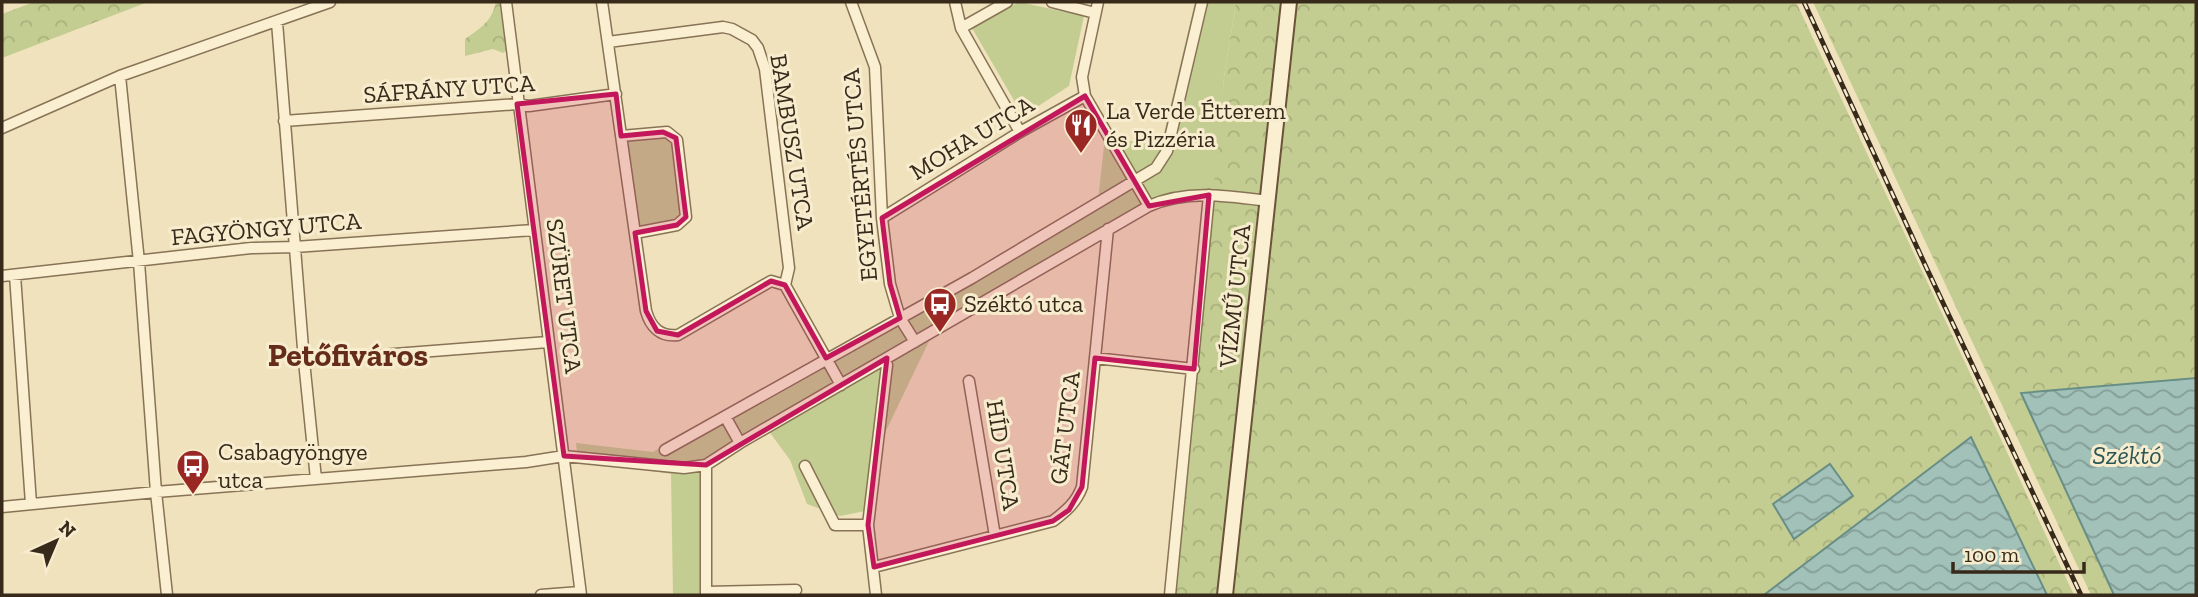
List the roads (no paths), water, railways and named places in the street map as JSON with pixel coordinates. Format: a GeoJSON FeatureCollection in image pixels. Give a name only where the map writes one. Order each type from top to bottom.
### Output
{"type":"FeatureCollection","features":[{"type":"Feature","properties":{"kind":"main road","name":"VÍZMŰ UTCA"},"geometry":{"type":"LineString","coordinates":[[1226,595],[1289,2]]}},
{"type":"Feature","properties":{"kind":"street"},"geometry":{"type":"LineString","coordinates":[[2,128],[120,76],[330,2]]}},
{"type":"Feature","properties":{"kind":"street","name":"SZÜRET UTCA"},"geometry":{"type":"LineString","coordinates":[[506,2],[580,593]]}},
{"type":"Feature","properties":{"kind":"street"},"geometry":{"type":"LineString","coordinates":[[602,2],[647,317],[653,328],[665,335],[678,335],[771,281],[785,285],[841,385]]}},
{"type":"Feature","properties":{"kind":"street","name":"EGYETÉRTÉS UTCA"},"geometry":{"type":"LineString","coordinates":[[851,2],[875,67],[882,218],[890,284],[900,318],[915,342]]}},
{"type":"Feature","properties":{"kind":"street"},"geometry":{"type":"LineString","coordinates":[[955,2],[961,28],[1020,131]]}},
{"type":"Feature","properties":{"kind":"street"},"geometry":{"type":"LineString","coordinates":[[961,28],[1007,2]]}},
{"type":"Feature","properties":{"kind":"street"},"geometry":{"type":"LineString","coordinates":[[1052,2],[1095,13]]}},
{"type":"Feature","properties":{"kind":"street"},"geometry":{"type":"LineString","coordinates":[[1098,2],[1082,77],[1085,96],[1149,206]]}},
{"type":"Feature","properties":{"kind":"street"},"geometry":{"type":"LineString","coordinates":[[665,450],[982,273],[1156,168],[1165,156],[1202,2]]}},
{"type":"Feature","properties":{"kind":"street"},"geometry":{"type":"LineString","coordinates":[[277,22],[316,479]]}},
{"type":"Feature","properties":{"kind":"street","name":"BAMBUSZ UTCA"},"geometry":{"type":"LineString","coordinates":[[608,42],[723,27],[741,33],[758,48],[765,69],[783,207],[789,268],[785,285]]}},
{"type":"Feature","properties":{"kind":"street"},"geometry":{"type":"LineString","coordinates":[[120,76],[139,261],[156,492],[167,595]]}},
{"type":"Feature","properties":{"kind":"street","name":"SÁFRÁNY UTCA"},"geometry":{"type":"LineString","coordinates":[[284,121],[517,104],[529,106],[616,94]]}},
{"type":"Feature","properties":{"kind":"street","name":"MOHA UTCA"},"geometry":{"type":"LineString","coordinates":[[882,218],[1020,131],[1085,96]]}},
{"type":"Feature","properties":{"kind":"street"},"geometry":{"type":"LineString","coordinates":[[621,135],[667,132],[677,140],[686,217],[677,226],[635,233]]}},
{"type":"Feature","properties":{"kind":"street"},"geometry":{"type":"LineString","coordinates":[[2,507],[526,462],[564,456],[684,468],[706,465],[1149,206],[1172,198],[1209,195],[1268,201]]}},
{"type":"Feature","properties":{"kind":"street","name":"VÍZMŰ UTCA"},"geometry":{"type":"LineString","coordinates":[[1170,595],[1209,195]]}},
{"type":"Feature","properties":{"kind":"street","name":"GÁT UTCA"},"geometry":{"type":"LineString","coordinates":[[874,567],[1053,521],[1078,498],[1082,487],[1108,229]]}},
{"type":"Feature","properties":{"kind":"street","name":"FAGYÖNGY UTCA"},"geometry":{"type":"LineString","coordinates":[[2,276],[251,248],[534,230]]}},
{"type":"Feature","properties":{"kind":"street"},"geometry":{"type":"LineString","coordinates":[[15,275],[32,504]]}},
{"type":"Feature","properties":{"kind":"street"},"geometry":{"type":"LineString","coordinates":[[304,361],[548,342]]}},
{"type":"Feature","properties":{"kind":"street"},"geometry":{"type":"LineString","coordinates":[[1095,358],[1194,369]]}},
{"type":"Feature","properties":{"kind":"street"},"geometry":{"type":"LineString","coordinates":[[876,595],[868,525],[887,365],[885,359]]}},
{"type":"Feature","properties":{"kind":"street","name":"HÍD UTCA"},"geometry":{"type":"LineString","coordinates":[[969,381],[995,536]]}},
{"type":"Feature","properties":{"kind":"street"},"geometry":{"type":"LineString","coordinates":[[726,418],[740,443]]}},
{"type":"Feature","properties":{"kind":"street"},"geometry":{"type":"LineString","coordinates":[[706,465],[706,594],[796,590]]}},
{"type":"Feature","properties":{"kind":"street"},"geometry":{"type":"LineString","coordinates":[[805,466],[835,525],[868,525]]}},
{"type":"Feature","properties":{"kind":"street"},"geometry":{"type":"LineString","coordinates":[[541,595],[580,593]]}},
{"type":"Feature","properties":{"kind":"water","name":"Széktó"},"geometry":{"type":"Polygon","coordinates":[[[2196,378],[2196,595],[2114,595],[2021,393],[2196,378]]]}},
{"type":"Feature","properties":{"kind":"water"},"geometry":{"type":"Polygon","coordinates":[[[1971,437],[2047,595],[1764,595],[1971,437]]]}},
{"type":"Feature","properties":{"kind":"water"},"geometry":{"type":"Polygon","coordinates":[[[1830,464],[1853,496],[1794,539],[1773,504],[1830,464]]]}},
{"type":"Feature","properties":{"kind":"railway"},"geometry":{"type":"LineString","coordinates":[[1804,2],[2081,595]]}},
{"type":"Feature","properties":{"kind":"place","name":"La Verde Étterem és Pizzéria"},"geometry":{"type":"Point","coordinates":[1081,155]}},
{"type":"Feature","properties":{"kind":"place","name":"Széktó utca"},"geometry":{"type":"Point","coordinates":[940,334]}},
{"type":"Feature","properties":{"kind":"place","name":"Csabagyöngye utca"},"geometry":{"type":"Point","coordinates":[193,496]}},
{"type":"Feature","properties":{"kind":"district","name":"Petőfiváros"},"geometry":{"type":"Point","coordinates":[348,355]}}]}
